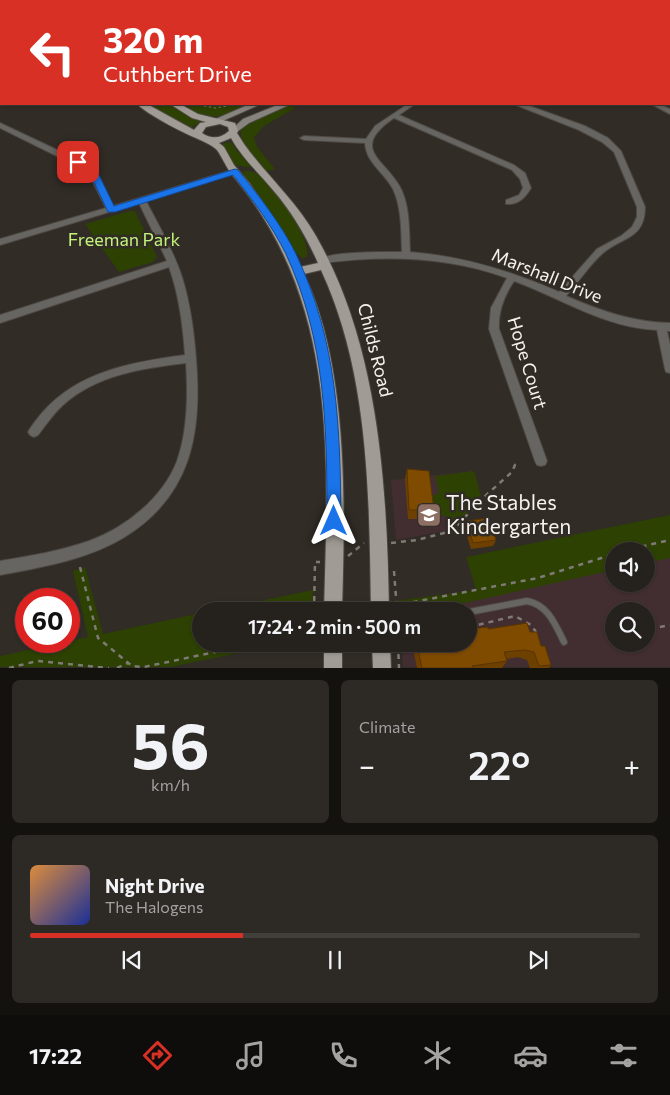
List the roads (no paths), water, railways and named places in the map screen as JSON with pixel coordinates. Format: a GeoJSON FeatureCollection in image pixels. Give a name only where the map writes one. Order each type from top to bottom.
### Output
{"type":"FeatureCollection","features":[{"type":"Feature","properties":{"kind":"main road"},"geometry":{"type":"LineString","coordinates":[[143,105],[221,149],[235,172],[262,205],[279,232],[297,269],[320,336],[331,402],[334,473],[333,602]]}},
{"type":"Feature","properties":{"kind":"main road"},"geometry":{"type":"LineString","coordinates":[[176,105],[195,116],[229,123],[234,132]]}},
{"type":"Feature","properties":{"kind":"main road"},"geometry":{"type":"LineString","coordinates":[[254,105],[200,128],[198,134],[202,138],[221,140],[246,121],[285,105]]}},
{"type":"Feature","properties":{"kind":"main road"},"geometry":{"type":"LineString","coordinates":[[259,105],[270,112]]}},
{"type":"Feature","properties":{"kind":"main road","name":"Childs Road"},"geometry":{"type":"LineString","coordinates":[[234,132],[241,149],[264,173],[297,213],[325,262],[344,310],[354,344],[369,413],[378,542],[380,602]]}},
{"type":"Feature","properties":{"kind":"main road"},"geometry":{"type":"LineString","coordinates":[[235,172],[250,169],[264,173]]}},
{"type":"Feature","properties":{"kind":"main road"},"geometry":{"type":"LineString","coordinates":[[297,269],[325,262]]}},
{"type":"Feature","properties":{"kind":"main road"},"geometry":{"type":"LineString","coordinates":[[333,652],[333,668]]}},
{"type":"Feature","properties":{"kind":"main road"},"geometry":{"type":"LineString","coordinates":[[381,652],[382,668]]}},
{"type":"Feature","properties":{"kind":"street"},"geometry":{"type":"LineString","coordinates":[[406,253],[404,214],[401,198],[394,183],[370,155],[368,142],[376,128],[410,105]]}},
{"type":"Feature","properties":{"kind":"street"},"geometry":{"type":"LineString","coordinates":[[521,105],[582,128],[606,140],[617,151],[641,207],[641,217],[635,229],[624,238],[600,251],[560,297]]}},
{"type":"Feature","properties":{"kind":"street"},"geometry":{"type":"LineString","coordinates":[[656,105],[670,112]]}},
{"type":"Feature","properties":{"kind":"street"},"geometry":{"type":"LineString","coordinates":[[394,115],[517,170],[526,179],[526,192],[520,199],[509,202]]}},
{"type":"Feature","properties":{"kind":"street"},"geometry":{"type":"LineString","coordinates":[[0,125],[86,166],[95,177],[111,210]]}},
{"type":"Feature","properties":{"kind":"street"},"geometry":{"type":"LineString","coordinates":[[304,138],[368,142]]}},
{"type":"Feature","properties":{"kind":"street"},"geometry":{"type":"LineString","coordinates":[[0,242],[235,172]]}},
{"type":"Feature","properties":{"kind":"street"},"geometry":{"type":"LineString","coordinates":[[0,568],[80,551],[100,544],[135,523],[159,500],[177,474],[187,444],[192,388],[186,312],[172,263],[142,201]]}},
{"type":"Feature","properties":{"kind":"street","name":"Marshall Drive"},"geometry":{"type":"LineString","coordinates":[[325,262],[373,254],[406,253],[464,262],[512,277],[602,316],[630,323],[666,327]]}},
{"type":"Feature","properties":{"kind":"street"},"geometry":{"type":"LineString","coordinates":[[0,319],[172,263]]}},
{"type":"Feature","properties":{"kind":"street","name":"Hope Court"},"geometry":{"type":"LineString","coordinates":[[512,277],[499,297],[494,310],[494,329],[541,461]]}},
{"type":"Feature","properties":{"kind":"street"},"geometry":{"type":"LineString","coordinates":[[666,327],[670,369]]}},
{"type":"Feature","properties":{"kind":"street"},"geometry":{"type":"LineString","coordinates":[[34,432],[60,401],[94,380],[145,364],[190,358]]}},
{"type":"Feature","properties":{"kind":"lane"},"geometry":{"type":"LineString","coordinates":[[477,610],[527,601],[534,602],[548,612],[564,642]]}},
{"type":"Feature","properties":{"kind":"place","name":"The Stables Kindergarten"},"geometry":{"type":"Point","coordinates":[429,515]}},
{"type":"Feature","properties":{"kind":"park label","name":"Freeman Park"},"geometry":{"type":"Point","coordinates":[124,240]}}]}
